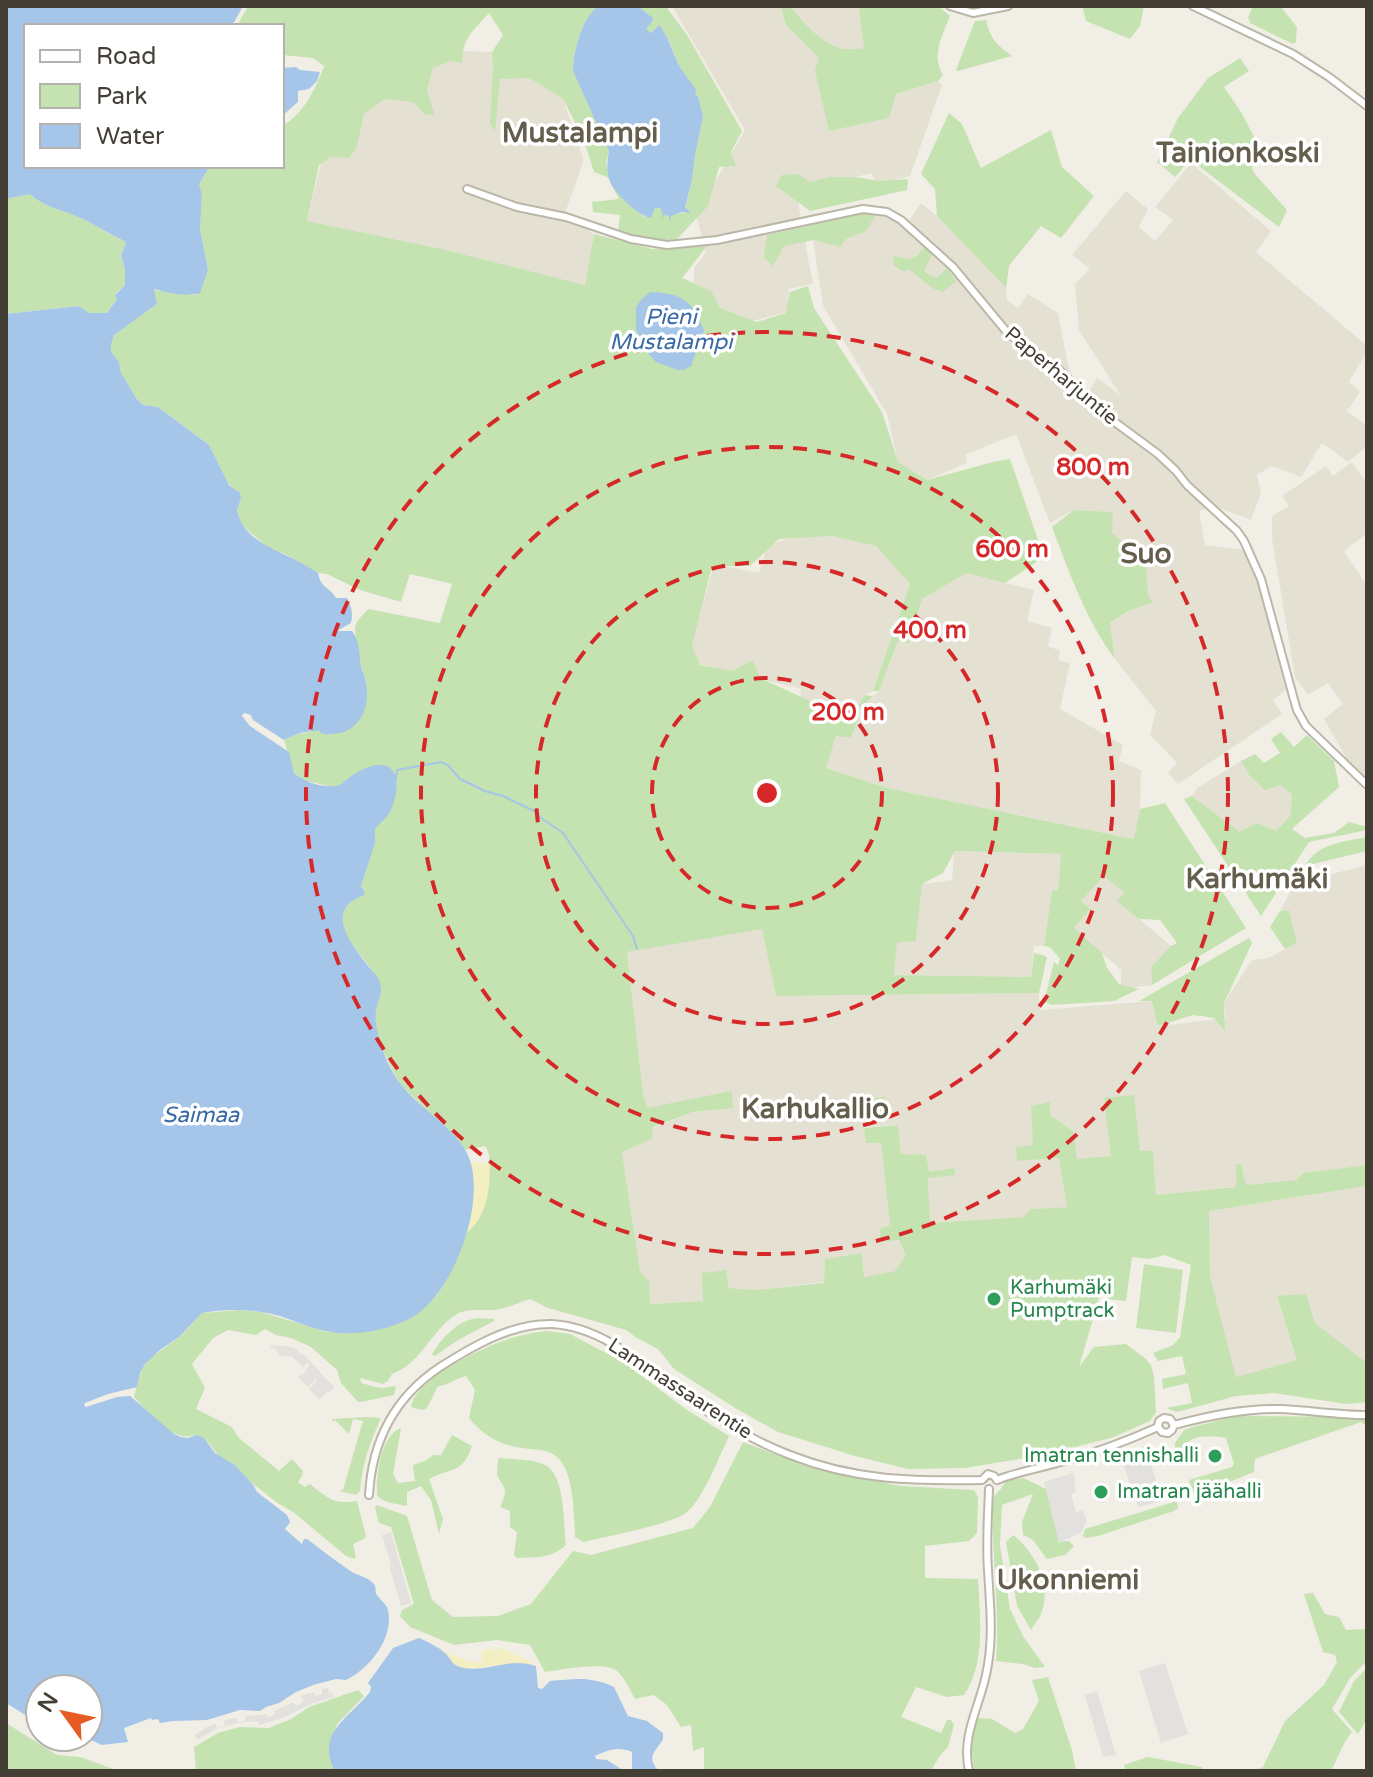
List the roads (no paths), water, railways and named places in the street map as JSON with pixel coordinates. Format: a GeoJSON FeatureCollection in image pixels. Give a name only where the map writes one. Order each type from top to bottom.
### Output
{"type":"FeatureCollection","features":[{"type":"Feature","properties":{"kind":"street"},"geometry":{"type":"LineString","coordinates":[[950,6],[973,13],[1008,6]]}},
{"type":"Feature","properties":{"kind":"street"},"geometry":{"type":"LineString","coordinates":[[1193,6],[1293,54],[1367,106]]}},
{"type":"Feature","properties":{"kind":"street","name":"Paperharjuntie"},"geometry":{"type":"LineString","coordinates":[[467,189],[517,207],[566,217],[652,244],[694,244],[863,209],[887,212],[901,220],[953,267],[1012,336],[1056,367],[1112,420],[1158,454],[1237,531],[1261,579],[1301,717],[1306,726],[1367,785]]}},
{"type":"Feature","properties":{"kind":"street","name":"Lammassaarentie"},"geometry":{"type":"LineString","coordinates":[[369,1495],[373,1460],[382,1434],[396,1409],[416,1386],[487,1340],[523,1327],[552,1324],[573,1327],[603,1338],[733,1427],[762,1443],[818,1465],[869,1477],[929,1482],[982,1480]]}},
{"type":"Feature","properties":{"kind":"street"},"geometry":{"type":"LineString","coordinates":[[997,1480],[1115,1446],[1158,1427],[1159,1421],[1164,1418],[1170,1419],[1174,1425],[1218,1415],[1279,1409],[1367,1415]]}},
{"type":"Feature","properties":{"kind":"street"},"geometry":{"type":"LineString","coordinates":[[991,1474],[997,1480],[995,1487],[989,1489],[984,1487],[982,1480],[985,1475],[991,1474]]}},
{"type":"Feature","properties":{"kind":"street"},"geometry":{"type":"LineString","coordinates":[[969,1771],[968,1732],[985,1679],[991,1637],[987,1552],[989,1489]]}},
{"type":"Feature","properties":{"kind":"water","name":"Saimaa"},"geometry":{"type":"Polygon","coordinates":[[[6,6],[243,6],[233,24],[24,24],[24,168],[209,168],[199,184],[202,196],[200,229],[208,270],[200,293],[183,295],[154,289],[157,304],[114,335],[111,352],[143,405],[158,407],[209,445],[230,486],[240,493],[237,510],[248,532],[318,573],[321,582],[336,598],[347,598],[349,601],[351,623],[337,631],[352,631],[358,645],[367,698],[358,722],[344,732],[327,734],[310,731],[284,740],[253,720],[251,715],[244,713],[242,716],[250,726],[289,752],[294,773],[312,783],[339,785],[359,771],[375,765],[387,766],[396,777],[394,802],[388,815],[375,829],[375,843],[361,886],[364,895],[345,908],[344,926],[352,944],[380,983],[376,1024],[391,1069],[406,1091],[464,1148],[472,1167],[474,1190],[464,1242],[453,1267],[440,1290],[409,1319],[379,1330],[336,1333],[261,1312],[231,1310],[202,1313],[179,1337],[145,1364],[137,1387],[85,1403],[86,1407],[130,1396],[174,1434],[204,1438],[215,1453],[235,1465],[257,1492],[287,1515],[290,1522],[285,1529],[302,1544],[307,1539],[352,1572],[372,1582],[387,1608],[389,1621],[378,1651],[364,1668],[346,1680],[336,1679],[313,1685],[260,1711],[240,1710],[207,1720],[160,1723],[158,1719],[151,1718],[124,1728],[128,1742],[104,1745],[104,1673],[24,1673],[24,1714],[6,1703],[6,314],[79,306],[89,313],[107,313],[117,299],[115,295],[125,285],[121,256],[126,242],[81,218],[42,203],[30,194],[6,199],[6,6]]]}},
{"type":"Feature","properties":{"kind":"water","name":"Mustalampi"},"geometry":{"type":"Polygon","coordinates":[[[598,6],[638,6],[654,19],[646,29],[651,33],[659,25],[680,67],[696,90],[703,117],[685,208],[690,211],[671,216],[671,222],[669,216],[664,215],[660,220],[663,214],[660,208],[655,208],[651,218],[641,213],[623,199],[609,180],[609,151],[573,71],[580,36],[587,19],[598,6]]]}},
{"type":"Feature","properties":{"kind":"water"},"geometry":{"type":"Polygon","coordinates":[[[284,68],[320,72],[309,89],[298,91],[298,102],[284,114],[284,68]]]}},
{"type":"Feature","properties":{"kind":"water","name":"Pieni Mustalampi"},"geometry":{"type":"Polygon","coordinates":[[[650,292],[670,294],[685,301],[700,321],[704,331],[691,366],[684,370],[656,362],[636,330],[636,307],[650,292]]]}},
{"type":"Feature","properties":{"kind":"water"},"geometry":{"type":"Polygon","coordinates":[[[419,1638],[440,1649],[460,1667],[469,1669],[517,1663],[536,1666],[538,1688],[542,1689],[550,1681],[575,1679],[597,1681],[614,1687],[628,1716],[647,1721],[663,1733],[663,1739],[652,1758],[659,1771],[632,1771],[632,1752],[618,1749],[595,1756],[624,1771],[335,1771],[329,1746],[337,1727],[370,1692],[368,1683],[393,1648],[419,1638]]]}},
{"type":"Feature","properties":{"kind":"waterway"},"geometry":{"type":"LineString","coordinates":[[396,779],[397,770],[441,762],[448,765],[460,779],[534,811],[563,833],[633,936],[637,949]]}},
{"type":"Feature","properties":{"kind":"place","name":"Karhumäki Pumptrack"},"geometry":{"type":"Point","coordinates":[994,1299]}},
{"type":"Feature","properties":{"kind":"place","name":"Imatran tennishalli"},"geometry":{"type":"Point","coordinates":[1215,1456]}},
{"type":"Feature","properties":{"kind":"place","name":"Imatran jäähalli"},"geometry":{"type":"Point","coordinates":[1101,1492]}},
{"type":"Feature","properties":{"kind":"district","name":"Mustalampi"},"geometry":{"type":"Point","coordinates":[580,133]}},
{"type":"Feature","properties":{"kind":"district","name":"Tainionkoski"},"geometry":{"type":"Point","coordinates":[1238,153]}},
{"type":"Feature","properties":{"kind":"district","name":"Suo"},"geometry":{"type":"Point","coordinates":[1146,554]}},
{"type":"Feature","properties":{"kind":"district","name":"Karhumäki"},"geometry":{"type":"Point","coordinates":[1257,879]}},
{"type":"Feature","properties":{"kind":"district","name":"Karhukallio"},"geometry":{"type":"Point","coordinates":[815,1109]}},
{"type":"Feature","properties":{"kind":"district","name":"Ukonniemi"},"geometry":{"type":"Point","coordinates":[1068,1580]}}]}
